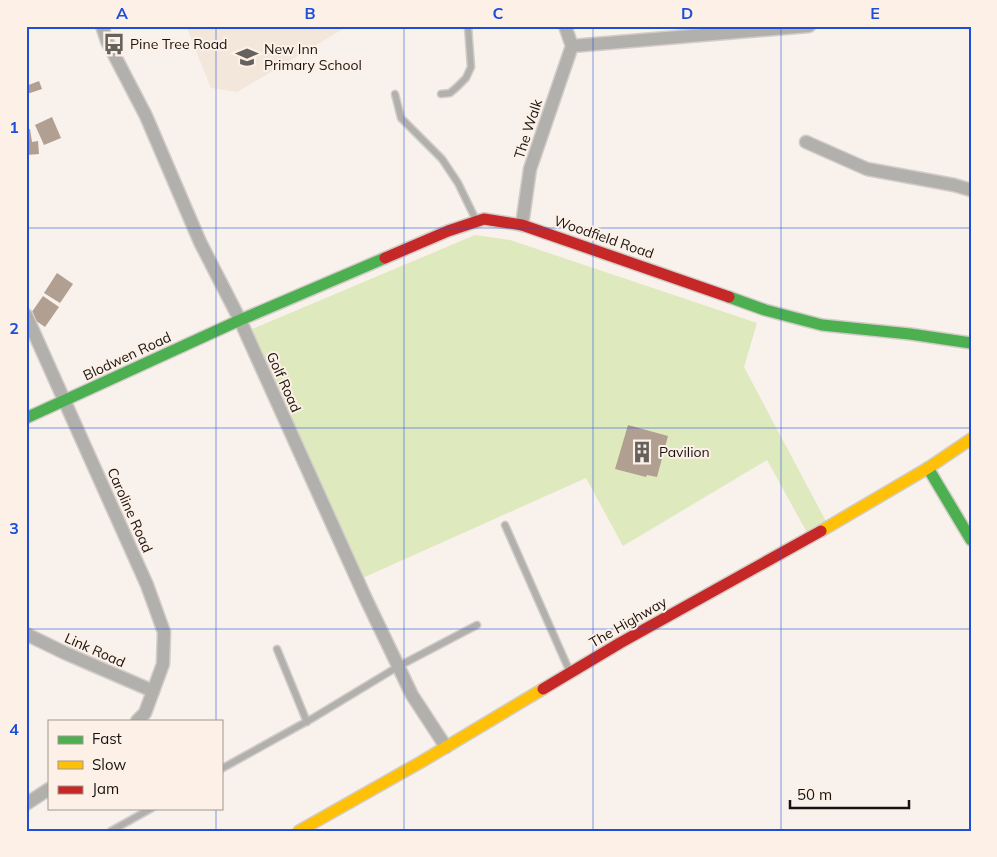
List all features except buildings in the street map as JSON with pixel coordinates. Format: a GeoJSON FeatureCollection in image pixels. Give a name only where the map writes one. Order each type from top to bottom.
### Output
{"type":"FeatureCollection","features":[{"type":"Feature","properties":{"kind":"street","name":"Golf Road"},"geometry":{"type":"LineString","coordinates":[[102,26],[107,41],[146,116],[200,242],[240,320],[412,695],[446,747]]}},
{"type":"Feature","properties":{"kind":"street"},"geometry":{"type":"LineString","coordinates":[[565,26],[572,46],[808,26]]}},
{"type":"Feature","properties":{"kind":"street","name":"The Walk"},"geometry":{"type":"LineString","coordinates":[[522,225],[530,169],[572,46]]}},
{"type":"Feature","properties":{"kind":"street"},"geometry":{"type":"LineString","coordinates":[[806,142],[867,170],[954,185],[971,190]]}},
{"type":"Feature","properties":{"kind":"street","name":"Woodfield Road"},"geometry":{"type":"LineString","coordinates":[[240,320],[448,231],[484,219],[522,225],[765,310],[822,325],[967,342]]}},
{"type":"Feature","properties":{"kind":"street","name":"Caroline Road"},"geometry":{"type":"LineString","coordinates":[[26,315],[147,584],[164,632],[163,664],[145,713],[138,720]]}},
{"type":"Feature","properties":{"kind":"street","name":"Blodwen Road"},"geometry":{"type":"LineString","coordinates":[[26,418],[240,320]]}},
{"type":"Feature","properties":{"kind":"street"},"geometry":{"type":"LineString","coordinates":[[967,342],[971,330]]}},
{"type":"Feature","properties":{"kind":"street","name":"The Highway"},"geometry":{"type":"LineString","coordinates":[[299,831],[446,747],[620,643],[798,545],[928,468],[971,439]]}},
{"type":"Feature","properties":{"kind":"street"},"geometry":{"type":"LineString","coordinates":[[928,468],[971,540]]}},
{"type":"Feature","properties":{"kind":"street","name":"Link Road"},"geometry":{"type":"LineString","coordinates":[[26,634],[65,654],[153,691]]}},
{"type":"Feature","properties":{"kind":"street"},"geometry":{"type":"LineString","coordinates":[[26,804],[48,790]]}},
{"type":"Feature","properties":{"kind":"lane"},"geometry":{"type":"LineString","coordinates":[[441,94],[450,93],[457,87],[466,78],[471,67],[468,26]]}},
{"type":"Feature","properties":{"kind":"lane"},"geometry":{"type":"LineString","coordinates":[[395,94],[401,118],[442,159],[458,184],[477,221]]}},
{"type":"Feature","properties":{"kind":"lane"},"geometry":{"type":"LineString","coordinates":[[505,525],[570,673]]}},
{"type":"Feature","properties":{"kind":"lane"},"geometry":{"type":"LineString","coordinates":[[222,768],[307,722],[399,666],[477,625]]}},
{"type":"Feature","properties":{"kind":"lane"},"geometry":{"type":"LineString","coordinates":[[276,649],[307,722]]}},
{"type":"Feature","properties":{"kind":"lane"},"geometry":{"type":"LineString","coordinates":[[111,831],[148,810]]}},
{"type":"Feature","properties":{"kind":"shaded area","name":"New Inn Primary School"},"geometry":{"type":"Polygon","coordinates":[[[186,26],[348,26],[237,92],[211,88],[186,26]]]}},
{"type":"Feature","properties":{"kind":"green space"},"geometry":{"type":"Polygon","coordinates":[[[475,235],[510,240],[757,323],[744,367],[829,527],[810,538],[767,460],[623,546],[586,478],[358,580],[245,332],[475,235]]]}},
{"type":"Feature","properties":{"kind":"traffic: fast"},"geometry":{"type":"LineString","coordinates":[[26,418],[240,320],[385,258]]}},
{"type":"Feature","properties":{"kind":"traffic: fast"},"geometry":{"type":"LineString","coordinates":[[729,297],[765,310],[822,325],[910,334],[971,343]]}},
{"type":"Feature","properties":{"kind":"traffic: fast"},"geometry":{"type":"LineString","coordinates":[[928,468],[971,540]]}},
{"type":"Feature","properties":{"kind":"traffic: slow"},"geometry":{"type":"LineString","coordinates":[[821,531],[928,468],[971,439]]}},
{"type":"Feature","properties":{"kind":"traffic: slow"},"geometry":{"type":"LineString","coordinates":[[299,831],[421,762],[543,689]]}},
{"type":"Feature","properties":{"kind":"traffic: jam"},"geometry":{"type":"LineString","coordinates":[[385,258],[448,231],[484,219],[522,225],[729,297]]}},
{"type":"Feature","properties":{"kind":"traffic: jam"},"geometry":{"type":"LineString","coordinates":[[543,689],[620,643],[821,531]]}},
{"type":"Feature","properties":{"kind":"place","name":"Pine Tree Road"},"geometry":{"type":"Point","coordinates":[114,44]}},
{"type":"Feature","properties":{"kind":"place","name":"New Inn Primary School"},"geometry":{"type":"Point","coordinates":[247,57]}},
{"type":"Feature","properties":{"kind":"place","name":"Pavilion"},"geometry":{"type":"Point","coordinates":[642,452]}}]}
